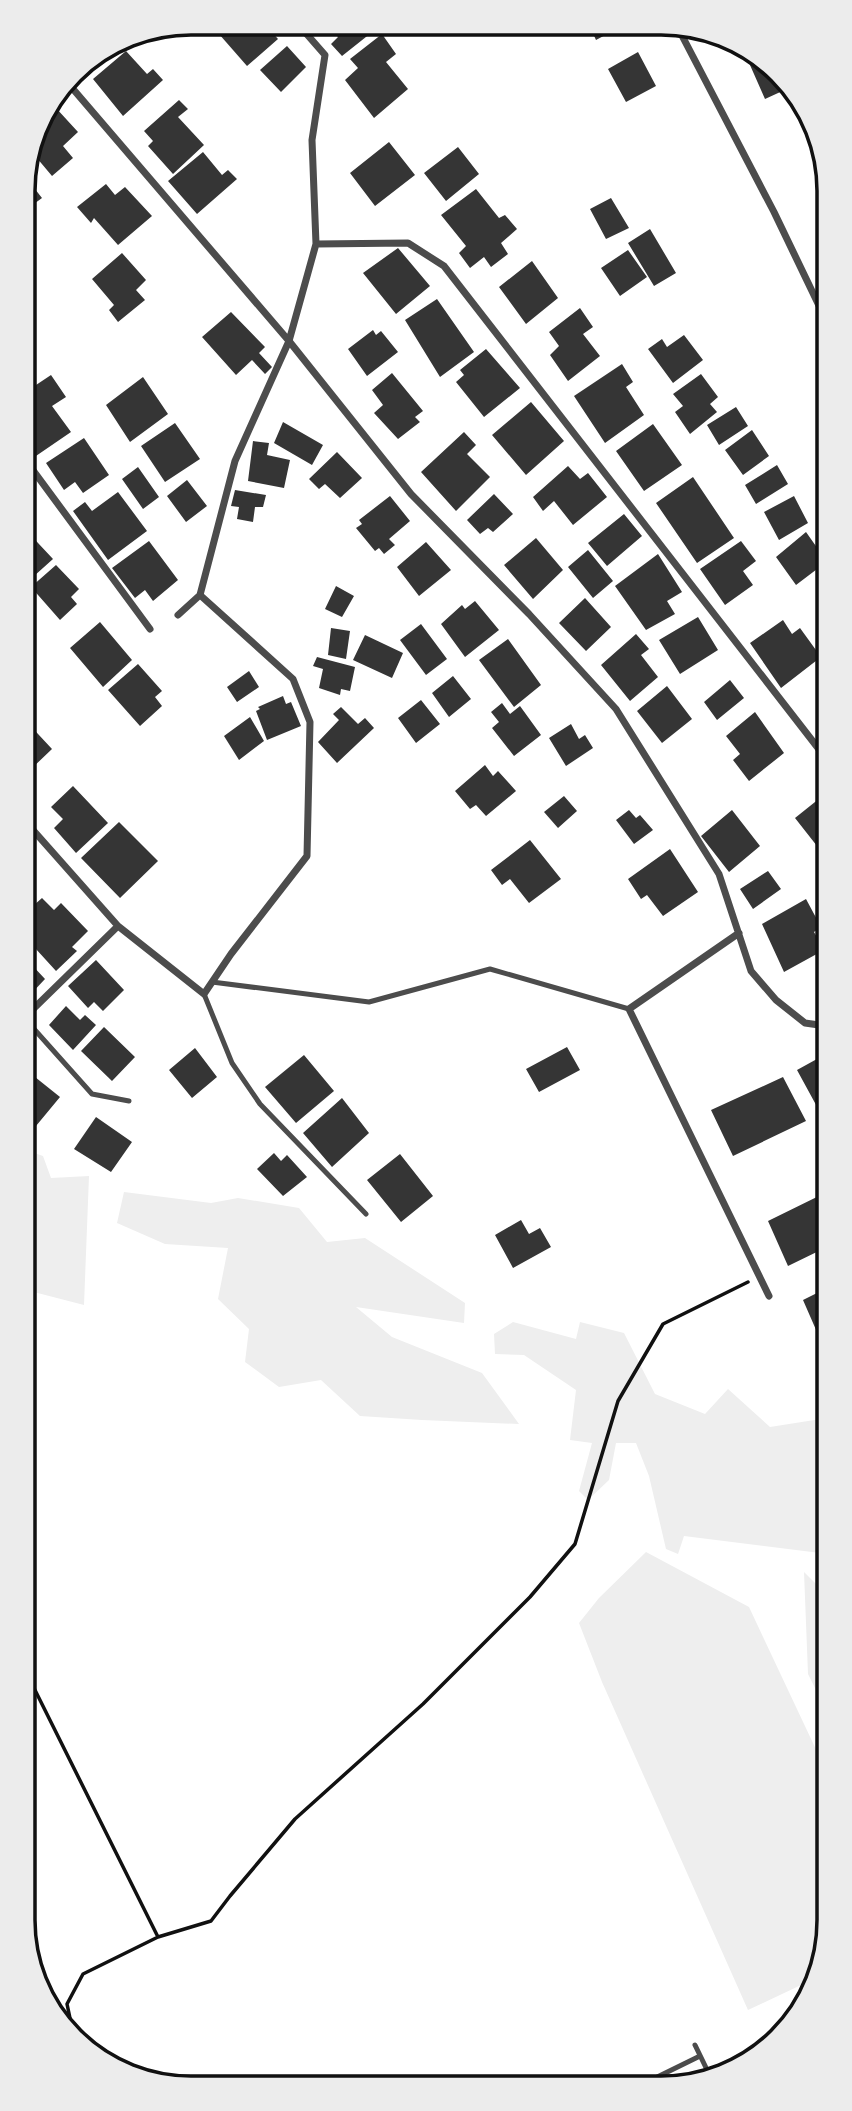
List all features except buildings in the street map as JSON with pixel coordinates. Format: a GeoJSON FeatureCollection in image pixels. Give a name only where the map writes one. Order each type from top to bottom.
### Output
{"type":"FeatureCollection","features":[{"type":"Feature","properties":{"kind":"street"},"geometry":{"type":"LineString","coordinates":[[178,615],[200,595],[235,461],[289,341],[316,244],[312,140],[325,55],[308,35]]}},
{"type":"Feature","properties":{"kind":"street"},"geometry":{"type":"LineString","coordinates":[[682,36],[774,212],[817,302]]}},
{"type":"Feature","properties":{"kind":"street"},"geometry":{"type":"LineString","coordinates":[[73,89],[289,341],[411,494],[529,614],[616,709],[719,874],[751,971],[776,1000],[805,1023],[817,1025]]}},
{"type":"Feature","properties":{"kind":"street"},"geometry":{"type":"LineString","coordinates":[[316,244],[408,243],[444,267],[817,747]]}},
{"type":"Feature","properties":{"kind":"street"},"geometry":{"type":"LineString","coordinates":[[35,473],[150,629]]}},
{"type":"Feature","properties":{"kind":"street"},"geometry":{"type":"LineString","coordinates":[[35,832],[118,926],[204,994],[231,954],[307,856],[310,722],[293,679],[200,595]]}},
{"type":"Feature","properties":{"kind":"street"},"geometry":{"type":"LineString","coordinates":[[35,1009],[118,926]]}},
{"type":"Feature","properties":{"kind":"street"},"geometry":{"type":"LineString","coordinates":[[739,933],[629,1009],[769,1296]]}},
{"type":"Feature","properties":{"kind":"lane"},"geometry":{"type":"LineString","coordinates":[[212,982],[369,1002],[490,970],[629,1009]]}},
{"type":"Feature","properties":{"kind":"lane"},"geometry":{"type":"LineString","coordinates":[[204,994],[232,1063],[260,1104],[366,1214]]}},
{"type":"Feature","properties":{"kind":"lane"},"geometry":{"type":"LineString","coordinates":[[35,1028],[92,1094],[129,1101]]}},
{"type":"Feature","properties":{"kind":"lane"},"geometry":{"type":"LineString","coordinates":[[695,2045],[707,2069]]}},
{"type":"Feature","properties":{"kind":"lane"},"geometry":{"type":"LineString","coordinates":[[660,2076],[701,2056]]}},
{"type":"Feature","properties":{"kind":"path"},"geometry":{"type":"LineString","coordinates":[[70,2018],[67,2004],[83,1973],[158,1937],[211,1922],[295,1819],[423,1704],[530,1597],[575,1544],[618,1401],[663,1324],[759,1276]]}},
{"type":"Feature","properties":{"kind":"path"},"geometry":{"type":"LineString","coordinates":[[35,1692],[158,1937]]}},
{"type":"Feature","properties":{"kind":"shaded area"},"geometry":{"type":"Polygon","coordinates":[[[35,1153],[43,1156],[51,1178],[89,1176],[84,1305],[35,1292],[35,1153]]]}},
{"type":"Feature","properties":{"kind":"shaded area"},"geometry":{"type":"Polygon","coordinates":[[[124,1192],[211,1203],[238,1198],[299,1208],[327,1242],[365,1238],[465,1303],[464,1323],[356,1307],[392,1337],[482,1373],[519,1424],[360,1416],[321,1380],[279,1387],[245,1362],[249,1329],[218,1299],[228,1248],[165,1244],[117,1223],[124,1192]]]}},
{"type":"Feature","properties":{"kind":"shaded area"},"geometry":{"type":"Polygon","coordinates":[[[513,1322],[576,1339],[580,1322],[624,1333],[655,1394],[705,1414],[728,1389],[770,1427],[817,1420],[817,1553],[684,1536],[678,1554],[666,1549],[649,1476],[636,1443],[616,1443],[609,1480],[588,1500],[579,1491],[592,1443],[570,1440],[576,1390],[524,1355],[495,1354],[494,1334],[513,1322]]]}},
{"type":"Feature","properties":{"kind":"shaded area"},"geometry":{"type":"Polygon","coordinates":[[[646,1552],[749,1607],[817,1752],[817,1930],[809,1970],[802,1984],[748,2010],[602,1682],[579,1623],[599,1598],[646,1552]]]}},
{"type":"Feature","properties":{"kind":"shaded area"},"geometry":{"type":"Polygon","coordinates":[[[804,1572],[817,1585],[817,1692],[808,1674],[804,1572]]]}}]}
